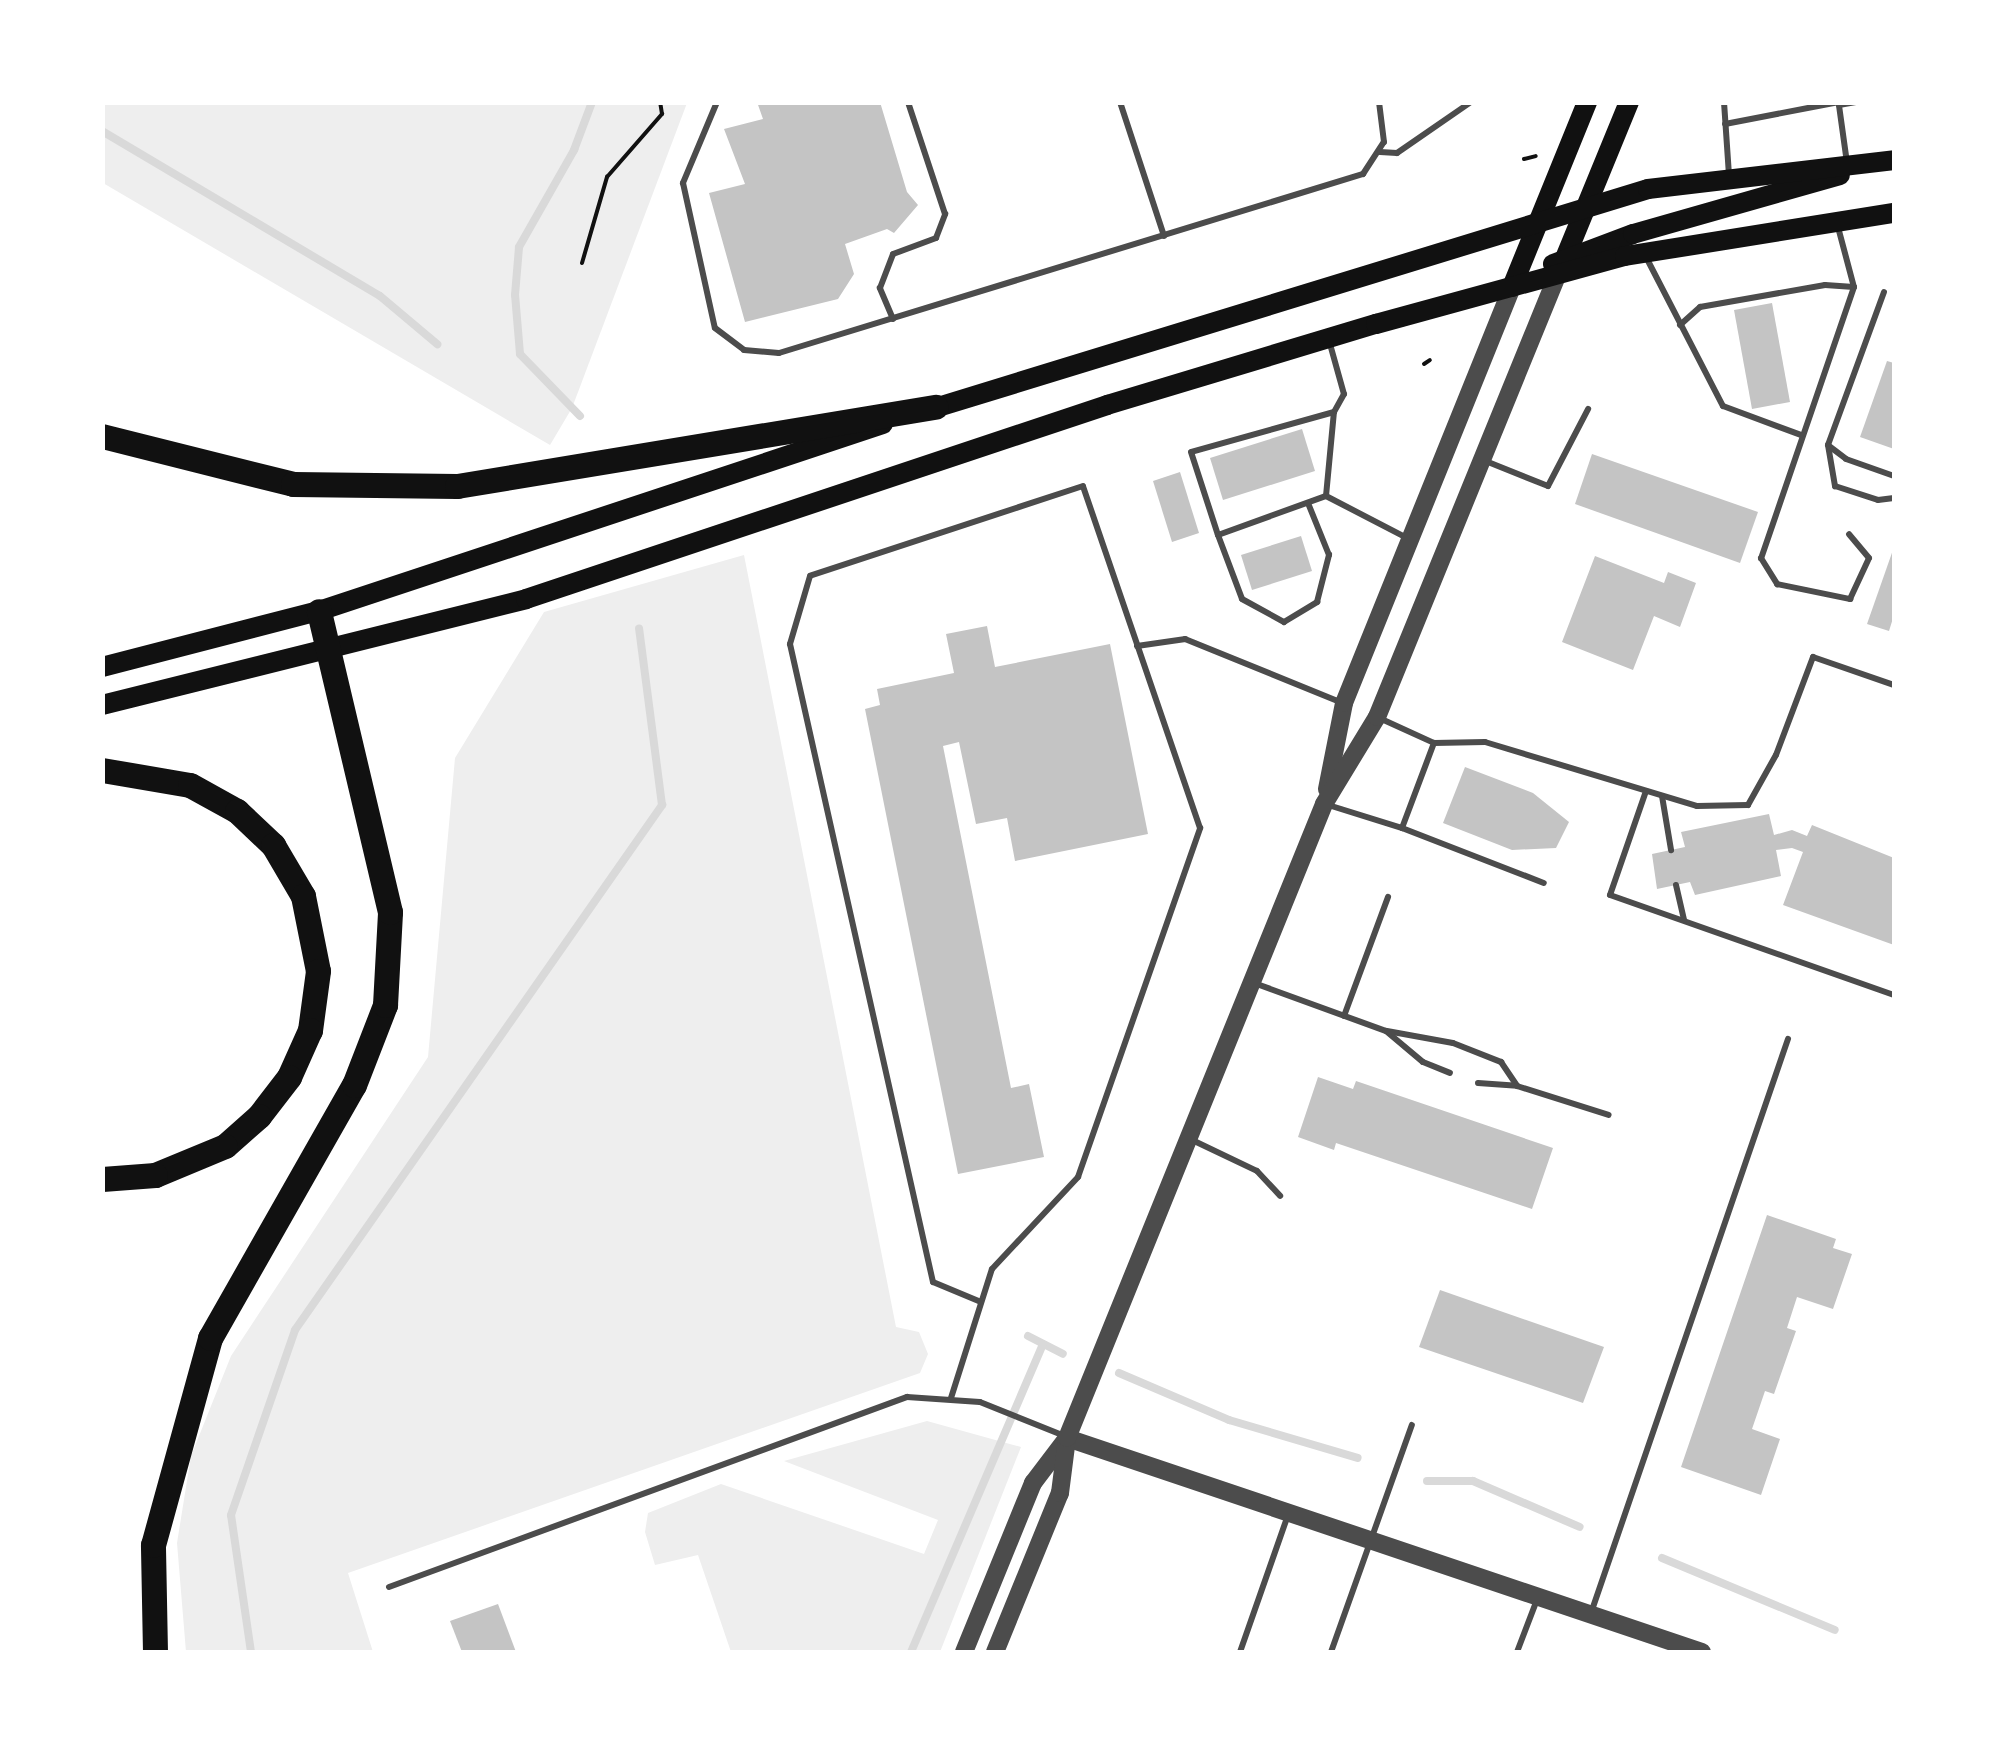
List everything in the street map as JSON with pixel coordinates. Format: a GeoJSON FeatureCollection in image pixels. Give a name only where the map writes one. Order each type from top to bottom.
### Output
{"type":"FeatureCollection","features":[{"type":"Feature","properties":{"kind":"highway"},"geometry":{"type":"LineString","coordinates":[[102,436],[292,484],[457,486],[936,407]]}},
{"type":"Feature","properties":{"kind":"highway"},"geometry":{"type":"LineString","coordinates":[[155,1652],[153,1545],[210,1338],[354,1085],[384,1006],[390,912],[318,611]]}},
{"type":"Feature","properties":{"kind":"highway"},"geometry":{"type":"LineString","coordinates":[[102,770],[190,786],[237,810],[273,846],[304,896],[318,971],[310,1030],[288,1077],[259,1116],[224,1146],[155,1175],[102,1179]]}},
{"type":"Feature","properties":{"kind":"main road"},"geometry":{"type":"LineString","coordinates":[[1512,287],[1587,102]]}},
{"type":"Feature","properties":{"kind":"main road"},"geometry":{"type":"LineString","coordinates":[[1561,267],[1629,102]]}},
{"type":"Feature","properties":{"kind":"main road"},"geometry":{"type":"LineString","coordinates":[[102,668],[318,611],[936,407],[1648,189],[1893,160]]}},
{"type":"Feature","properties":{"kind":"main road"},"geometry":{"type":"LineString","coordinates":[[102,705],[526,599],[1107,405],[1512,287],[1561,267],[1893,160]]}},
{"type":"Feature","properties":{"kind":"main road"},"geometry":{"type":"LineString","coordinates":[[1561,267],[1894,213]]}},
{"type":"Feature","properties":{"kind":"street"},"geometry":{"type":"LineString","coordinates":[[995,1652],[1060,1493],[1067,1438],[1324,804],[1376,717],[1561,267]]}},
{"type":"Feature","properties":{"kind":"street"},"geometry":{"type":"LineString","coordinates":[[1324,804],[1344,703],[1512,287]]}},
{"type":"Feature","properties":{"kind":"street"},"geometry":{"type":"LineString","coordinates":[[1067,1438],[1702,1652]]}},
{"type":"Feature","properties":{"kind":"street"},"geometry":{"type":"LineString","coordinates":[[964,1652],[1032,1483],[1067,1438]]}},
{"type":"Feature","properties":{"kind":"lane"},"geometry":{"type":"LineString","coordinates":[[717,102],[683,183],[715,328],[744,350],[779,353],[1363,174],[1380,152],[1385,122],[1379,102]]}},
{"type":"Feature","properties":{"kind":"lane"},"geometry":{"type":"LineString","coordinates":[[893,319],[880,288],[894,254],[936,238],[945,214],[908,102]]}},
{"type":"Feature","properties":{"kind":"lane"},"geometry":{"type":"LineString","coordinates":[[1120,102],[1164,236]]}},
{"type":"Feature","properties":{"kind":"lane"},"geometry":{"type":"LineString","coordinates":[[1380,152],[1398,154],[1471,102]]}},
{"type":"Feature","properties":{"kind":"lane"},"geometry":{"type":"LineString","coordinates":[[1724,102],[1729,179]]}},
{"type":"Feature","properties":{"kind":"lane"},"geometry":{"type":"LineString","coordinates":[[1725,124],[1809,106],[1856,102]]}},
{"type":"Feature","properties":{"kind":"lane"},"geometry":{"type":"LineString","coordinates":[[1839,104],[1848,164]]}},
{"type":"Feature","properties":{"kind":"lane"},"geometry":{"type":"LineString","coordinates":[[1836,220],[1854,286],[1774,510],[1761,558],[1777,584],[1850,599],[1870,558],[1848,534]]}},
{"type":"Feature","properties":{"kind":"lane"},"geometry":{"type":"LineString","coordinates":[[1644,254],[1723,406],[1801,435]]}},
{"type":"Feature","properties":{"kind":"lane"},"geometry":{"type":"LineString","coordinates":[[1680,326],[1700,307],[1825,285],[1854,286]]}},
{"type":"Feature","properties":{"kind":"lane"},"geometry":{"type":"LineString","coordinates":[[1884,292],[1828,445],[1835,486],[1878,500],[1894,498]]}},
{"type":"Feature","properties":{"kind":"lane"},"geometry":{"type":"LineString","coordinates":[[1326,496],[1334,412],[1344,394],[1328,338]]}},
{"type":"Feature","properties":{"kind":"lane"},"geometry":{"type":"LineString","coordinates":[[1482,460],[1548,486],[1588,408]]}},
{"type":"Feature","properties":{"kind":"lane"},"geometry":{"type":"LineString","coordinates":[[1308,502],[1329,555],[1317,602],[1284,622],[1242,600],[1191,452],[1334,412]]}},
{"type":"Feature","properties":{"kind":"lane"},"geometry":{"type":"LineString","coordinates":[[1828,445],[1846,459],[1894,476]]}},
{"type":"Feature","properties":{"kind":"lane"},"geometry":{"type":"LineString","coordinates":[[950,1398],[992,1269],[1078,1177],[1200,828],[1083,486],[810,576],[790,644],[932,1282],[981,1302]]}},
{"type":"Feature","properties":{"kind":"lane"},"geometry":{"type":"LineString","coordinates":[[1218,536],[1326,496],[1408,538]]}},
{"type":"Feature","properties":{"kind":"lane"},"geometry":{"type":"LineString","coordinates":[[1137,646],[1186,639],[1344,703]]}},
{"type":"Feature","properties":{"kind":"lane"},"geometry":{"type":"LineString","coordinates":[[1376,717],[1434,743],[1484,742],[1697,806],[1748,805],[1776,755],[1813,658],[1894,685]]}},
{"type":"Feature","properties":{"kind":"lane"},"geometry":{"type":"LineString","coordinates":[[1402,828],[1434,743]]}},
{"type":"Feature","properties":{"kind":"lane"},"geometry":{"type":"LineString","coordinates":[[1646,791],[1610,896],[1894,995]]}},
{"type":"Feature","properties":{"kind":"lane"},"geometry":{"type":"LineString","coordinates":[[1662,796],[1670,850]]}},
{"type":"Feature","properties":{"kind":"lane"},"geometry":{"type":"LineString","coordinates":[[1324,804],[1402,828],[1544,883]]}},
{"type":"Feature","properties":{"kind":"lane"},"geometry":{"type":"LineString","coordinates":[[1676,885],[1684,921]]}},
{"type":"Feature","properties":{"kind":"lane"},"geometry":{"type":"LineString","coordinates":[[1344,1016],[1388,897]]}},
{"type":"Feature","properties":{"kind":"lane"},"geometry":{"type":"LineString","coordinates":[[1252,982],[1386,1031],[1453,1043],[1501,1062],[1517,1086]]}},
{"type":"Feature","properties":{"kind":"lane"},"geometry":{"type":"LineString","coordinates":[[1386,1031],[1423,1062],[1450,1073]]}},
{"type":"Feature","properties":{"kind":"lane"},"geometry":{"type":"LineString","coordinates":[[1591,1614],[1788,1039]]}},
{"type":"Feature","properties":{"kind":"lane"},"geometry":{"type":"LineString","coordinates":[[1478,1084],[1517,1086],[1609,1116]]}},
{"type":"Feature","properties":{"kind":"lane"},"geometry":{"type":"LineString","coordinates":[[1189,1138],[1258,1171],[1280,1196]]}},
{"type":"Feature","properties":{"kind":"lane"},"geometry":{"type":"LineString","coordinates":[[389,1587],[851,1414],[907,1397],[980,1402],[1067,1438]]}},
{"type":"Feature","properties":{"kind":"lane"},"geometry":{"type":"LineString","coordinates":[[1332,1652],[1412,1425]]}},
{"type":"Feature","properties":{"kind":"lane"},"geometry":{"type":"LineString","coordinates":[[1240,1652],[1290,1510]]}},
{"type":"Feature","properties":{"kind":"lane"},"geometry":{"type":"LineString","coordinates":[[1517,1652],[1538,1596]]}},
{"type":"Feature","properties":{"kind":"path"},"geometry":{"type":"LineString","coordinates":[[582,263],[607,177],[662,114],[660,102]]}},
{"type":"Feature","properties":{"kind":"path"},"geometry":{"type":"LineString","coordinates":[[1524,159],[1536,156]]}},
{"type":"Feature","properties":{"kind":"shaded area"},"geometry":{"type":"Polygon","coordinates":[[[103,103],[687,103],[572,408],[550,445],[103,183],[103,103]]]}},
{"type":"Feature","properties":{"kind":"shaded area"},"geometry":{"type":"Polygon","coordinates":[[[744,555],[896,1327],[919,1332],[928,1354],[920,1373],[348,1573],[373,1652],[186,1652],[177,1543],[191,1456],[231,1356],[428,1057],[455,758],[544,612],[744,555]]]}},
{"type":"Feature","properties":{"kind":"shaded area"},"geometry":{"type":"Polygon","coordinates":[[[927,1421],[1021,1447],[940,1652],[731,1652],[698,1555],[655,1565],[645,1532],[648,1513],[721,1484],[924,1554],[938,1520],[784,1461],[927,1421]]]}},
{"type":"Feature","properties":{"kind":"building"},"geometry":{"type":"Polygon","coordinates":[[[757,102],[880,102],[907,192],[918,205],[894,233],[887,229],[845,244],[854,274],[838,299],[745,322],[709,193],[745,184],[724,129],[763,119],[757,102]]]}},
{"type":"Feature","properties":{"kind":"building"},"geometry":{"type":"Polygon","coordinates":[[[1772,303],[1790,402],[1752,409],[1734,310],[1772,303]]]}},
{"type":"Feature","properties":{"kind":"building"},"geometry":{"type":"Polygon","coordinates":[[[1887,361],[1894,363],[1894,449],[1860,437],[1887,361]]]}},
{"type":"Feature","properties":{"kind":"building"},"geometry":{"type":"Polygon","coordinates":[[[1302,429],[1315,471],[1223,500],[1210,458],[1302,429]]]}},
{"type":"Feature","properties":{"kind":"building"},"geometry":{"type":"Polygon","coordinates":[[[1592,454],[1758,512],[1740,563],[1575,504],[1592,454]]]}},
{"type":"Feature","properties":{"kind":"building"},"geometry":{"type":"Polygon","coordinates":[[[1180,472],[1199,533],[1172,542],[1153,481],[1180,472]]]}},
{"type":"Feature","properties":{"kind":"building"},"geometry":{"type":"Polygon","coordinates":[[[1301,536],[1312,571],[1252,590],[1241,555],[1301,536]]]}},
{"type":"Feature","properties":{"kind":"building"},"geometry":{"type":"Polygon","coordinates":[[[1894,547],[1894,615],[1889,631],[1867,624],[1894,547]]]}},
{"type":"Feature","properties":{"kind":"building"},"geometry":{"type":"Polygon","coordinates":[[[1595,556],[1664,583],[1668,572],[1696,583],[1680,627],[1654,616],[1633,670],[1562,642],[1595,556]]]}},
{"type":"Feature","properties":{"kind":"building"},"geometry":{"type":"Polygon","coordinates":[[[987,626],[995,667],[1110,644],[1148,834],[1015,861],[1007,818],[976,824],[959,742],[943,746],[1011,1088],[1029,1084],[1044,1157],[958,1174],[865,709],[880,705],[877,689],[954,673],[946,634],[987,626]]]}},
{"type":"Feature","properties":{"kind":"building"},"geometry":{"type":"Polygon","coordinates":[[[1465,767],[1533,793],[1569,822],[1556,848],[1512,850],[1443,823],[1465,767]]]}},
{"type":"Feature","properties":{"kind":"building"},"geometry":{"type":"Polygon","coordinates":[[[1769,814],[1774,835],[1792,830],[1807,836],[1812,825],[1894,858],[1894,945],[1783,905],[1803,852],[1792,848],[1776,850],[1781,876],[1695,895],[1690,882],[1657,889],[1652,854],[1685,847],[1681,832],[1769,814]]]}},
{"type":"Feature","properties":{"kind":"building"},"geometry":{"type":"Polygon","coordinates":[[[1318,1077],[1353,1089],[1356,1081],[1553,1148],[1532,1209],[1336,1143],[1334,1150],[1298,1137],[1318,1077]]]}},
{"type":"Feature","properties":{"kind":"building"},"geometry":{"type":"Polygon","coordinates":[[[1767,1215],[1836,1239],[1833,1248],[1852,1254],[1833,1309],[1797,1297],[1787,1328],[1796,1331],[1774,1394],[1765,1391],[1752,1429],[1780,1439],[1761,1495],[1681,1467],[1767,1215]]]}},
{"type":"Feature","properties":{"kind":"building"},"geometry":{"type":"Polygon","coordinates":[[[1440,1290],[1604,1347],[1583,1403],[1419,1347],[1440,1290]]]}},
{"type":"Feature","properties":{"kind":"building"},"geometry":{"type":"Polygon","coordinates":[[[498,1604],[516,1652],[462,1652],[450,1621],[498,1604]]]}},
{"type":"Feature","properties":{"kind":"waterway"},"geometry":{"type":"LineString","coordinates":[[580,416],[520,354],[515,295],[519,247],[574,150],[592,102]]}},
{"type":"Feature","properties":{"kind":"waterway"},"geometry":{"type":"LineString","coordinates":[[102,131],[380,296],[437,344]]}},
{"type":"Feature","properties":{"kind":"waterway"},"geometry":{"type":"LineString","coordinates":[[251,1652],[231,1515],[295,1330],[662,805],[639,628]]}},
{"type":"Feature","properties":{"kind":"waterway"},"geometry":{"type":"LineString","coordinates":[[1028,1336],[1063,1354]]}},
{"type":"Feature","properties":{"kind":"waterway"},"geometry":{"type":"LineString","coordinates":[[911,1652],[1043,1344]]}},
{"type":"Feature","properties":{"kind":"waterway"},"geometry":{"type":"LineString","coordinates":[[1119,1373],[1229,1420],[1358,1458]]}},
{"type":"Feature","properties":{"kind":"waterway"},"geometry":{"type":"LineString","coordinates":[[1427,1481],[1473,1481],[1580,1527]]}},
{"type":"Feature","properties":{"kind":"waterway"},"geometry":{"type":"LineString","coordinates":[[1662,1558],[1835,1630]]}}]}
